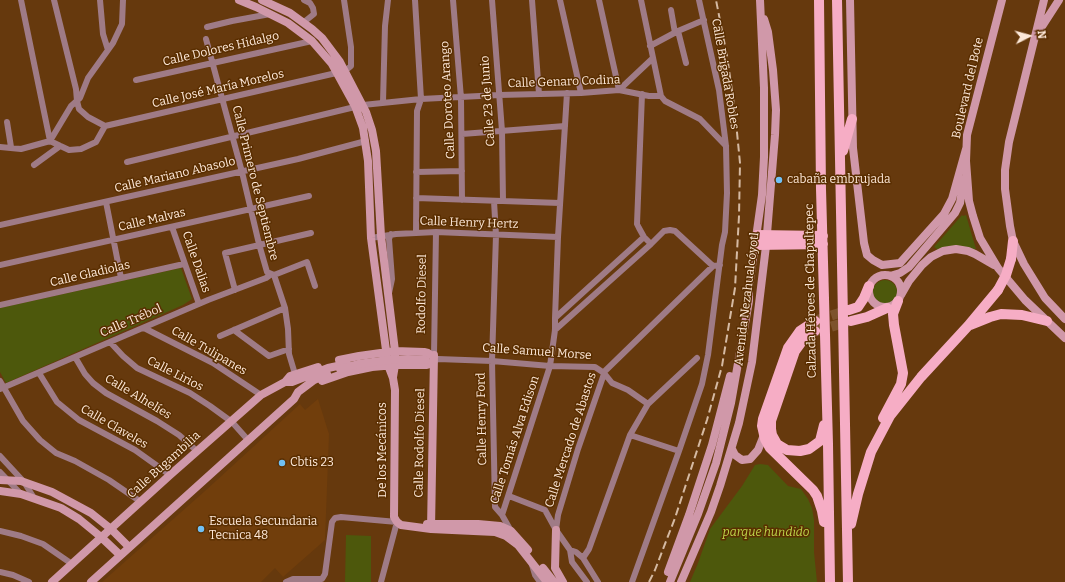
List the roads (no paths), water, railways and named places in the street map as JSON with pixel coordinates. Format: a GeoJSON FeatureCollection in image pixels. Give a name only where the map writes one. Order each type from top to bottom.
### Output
{"type":"FeatureCollection","features":[{"type":"Feature","properties":{"kind":"main road"},"geometry":{"type":"LineString","coordinates":[[239,0],[272,14],[294,26],[312,41],[323,52],[355,106],[366,141],[371,238],[391,351]]}},
{"type":"Feature","properties":{"kind":"main road"},"geometry":{"type":"LineString","coordinates":[[262,0],[290,13],[304,22],[322,38],[345,71],[363,105],[374,140],[380,236],[388,294],[391,351]]}},
{"type":"Feature","properties":{"kind":"main road","name":"Avenida Nezahualcóyotl"},"geometry":{"type":"LineString","coordinates":[[670,582],[696,520],[716,463],[739,361],[749,301],[749,287],[763,177],[765,115],[760,0]]}},
{"type":"Feature","properties":{"kind":"main road","name":"Calzada Héroes de Chapultepec"},"geometry":{"type":"LineString","coordinates":[[819,0],[830,582]]}},
{"type":"Feature","properties":{"kind":"main road"},"geometry":{"type":"LineString","coordinates":[[837,0],[848,582]]}},
{"type":"Feature","properties":{"kind":"main road"},"geometry":{"type":"LineString","coordinates":[[850,0],[853,148],[864,243],[867,255],[882,265],[890,275],[900,283],[901,287],[900,298],[891,307],[866,317],[850,316],[864,298],[872,281],[883,275],[890,275],[900,273],[909,267],[955,213],[960,203],[966,167]]}},
{"type":"Feature","properties":{"kind":"main road","name":"Boulevard del Bote"},"geometry":{"type":"LineString","coordinates":[[999,270],[980,238],[973,216],[969,197],[966,149],[971,117],[999,11],[1004,0]]}},
{"type":"Feature","properties":{"kind":"main road"},"geometry":{"type":"LineString","coordinates":[[1035,37],[1059,0]]}},
{"type":"Feature","properties":{"kind":"main road"},"geometry":{"type":"LineString","coordinates":[[1044,1],[1007,155],[1005,170],[1007,209],[1013,241],[1024,264],[1033,281],[1045,298],[1065,319]]}},
{"type":"Feature","properties":{"kind":"main road","name":"Avenida Nezahualcóyotl"},"geometry":{"type":"LineString","coordinates":[[682,582],[711,512],[732,449],[747,391],[752,362],[767,241],[774,158],[776,110],[770,44],[761,9]]}},
{"type":"Feature","properties":{"kind":"main road"},"geometry":{"type":"LineString","coordinates":[[839,163],[852,119]]}},
{"type":"Feature","properties":{"kind":"main road"},"geometry":{"type":"LineString","coordinates":[[882,265],[900,263],[944,214],[952,199],[966,149]]}},
{"type":"Feature","properties":{"kind":"main road"},"geometry":{"type":"LineString","coordinates":[[756,240],[823,240]]}},
{"type":"Feature","properties":{"kind":"main road"},"geometry":{"type":"LineString","coordinates":[[871,452],[890,416],[921,376],[968,326],[998,290],[1006,276],[1013,241]]}},
{"type":"Feature","properties":{"kind":"main road"},"geometry":{"type":"LineString","coordinates":[[848,540],[858,494],[871,452],[883,417],[902,378],[902,364],[893,314],[909,281],[931,257],[944,251],[956,249],[968,251],[986,260],[999,270],[1011,285],[1065,338]]}},
{"type":"Feature","properties":{"kind":"main road"},"geometry":{"type":"LineString","coordinates":[[752,269],[764,270]]}},
{"type":"Feature","properties":{"kind":"main road"},"geometry":{"type":"LineString","coordinates":[[869,286],[872,302],[887,308]]}},
{"type":"Feature","properties":{"kind":"main road","name":"Avenida Nezahualcóyotl"},"geometry":{"type":"LineString","coordinates":[[664,582],[689,515],[712,445],[729,384],[744,300],[749,287]]}},
{"type":"Feature","properties":{"kind":"main road"},"geometry":{"type":"LineString","coordinates":[[968,326],[1000,314],[1022,315],[1047,321]]}},
{"type":"Feature","properties":{"kind":"main road"},"geometry":{"type":"LineString","coordinates":[[815,321],[800,331],[788,348],[763,419],[762,431],[770,448],[813,490],[817,496],[822,511],[830,560]]}},
{"type":"Feature","properties":{"kind":"main road"},"geometry":{"type":"LineString","coordinates":[[816,331],[803,340],[795,351],[771,421],[772,435],[777,444],[787,450],[800,451],[809,449],[820,441],[827,411]]}},
{"type":"Feature","properties":{"kind":"main road"},"geometry":{"type":"LineString","coordinates":[[91,582],[294,399],[313,386],[329,378],[372,367],[392,365],[427,365],[432,358],[428,353],[424,352],[391,351],[333,362],[297,377]]}},
{"type":"Feature","properties":{"kind":"main road","name":"De los Mecánicos"},"geometry":{"type":"LineString","coordinates":[[391,351],[396,407],[394,517],[397,522]]}},
{"type":"Feature","properties":{"kind":"main road"},"geometry":{"type":"LineString","coordinates":[[371,354],[372,367]]}},
{"type":"Feature","properties":{"kind":"main road","name":"Calle Samuel Morse"},"geometry":{"type":"LineString","coordinates":[[297,377],[367,359],[394,356],[432,358]]}},
{"type":"Feature","properties":{"kind":"main road","name":"Calle Samuel Morse"},"geometry":{"type":"LineString","coordinates":[[294,399],[298,392],[314,380],[328,373],[358,364],[395,359],[432,358]]}},
{"type":"Feature","properties":{"kind":"main road","name":"Calle Rodolfo Diesel"},"geometry":{"type":"LineString","coordinates":[[431,526],[432,358]]}},
{"type":"Feature","properties":{"kind":"main road","name":"Calle Bugambilia"},"geometry":{"type":"LineString","coordinates":[[52,582],[261,395],[285,382],[292,382],[297,377]]}},
{"type":"Feature","properties":{"kind":"main road"},"geometry":{"type":"LineString","coordinates":[[732,449],[735,455],[742,460],[750,458],[758,450],[764,435]]}},
{"type":"Feature","properties":{"kind":"main road"},"geometry":{"type":"LineString","coordinates":[[4,480],[24,482],[52,492],[91,513],[111,529],[129,547]]}},
{"type":"Feature","properties":{"kind":"main road"},"geometry":{"type":"LineString","coordinates":[[0,491],[21,494],[61,508],[79,519],[120,555]]}},
{"type":"Feature","properties":{"kind":"main road"},"geometry":{"type":"LineString","coordinates":[[397,522],[401,525],[419,526],[490,524],[500,526],[510,535],[546,582]]}},
{"type":"Feature","properties":{"kind":"main road"},"geometry":{"type":"LineString","coordinates":[[556,530],[555,568],[563,582]]}},
{"type":"Feature","properties":{"kind":"main road"},"geometry":{"type":"LineString","coordinates":[[510,535],[524,543],[554,582]]}},
{"type":"Feature","properties":{"kind":"street"},"geometry":{"type":"LineString","coordinates":[[22,0],[50,141]]}},
{"type":"Feature","properties":{"kind":"street"},"geometry":{"type":"LineString","coordinates":[[0,147],[21,149],[50,141],[69,150],[81,149],[96,142],[105,126],[88,117],[79,109],[76,89],[54,0]]}},
{"type":"Feature","properties":{"kind":"street"},"geometry":{"type":"LineString","coordinates":[[100,0],[102,34],[108,50]]}},
{"type":"Feature","properties":{"kind":"street"},"geometry":{"type":"LineString","coordinates":[[50,141],[64,116],[71,106],[80,98],[88,78],[108,50],[122,24],[123,0]]}},
{"type":"Feature","properties":{"kind":"street"},"geometry":{"type":"LineString","coordinates":[[304,0],[310,3],[314,8],[314,14],[304,22]]}},
{"type":"Feature","properties":{"kind":"street"},"geometry":{"type":"LineString","coordinates":[[344,0],[348,23],[352,66],[345,71]]}},
{"type":"Feature","properties":{"kind":"street"},"geometry":{"type":"LineString","coordinates":[[383,102],[388,0]]}},
{"type":"Feature","properties":{"kind":"street"},"geometry":{"type":"LineString","coordinates":[[415,0],[421,99],[418,111],[416,233]]}},
{"type":"Feature","properties":{"kind":"street","name":"Calle Doroteo Arango"},"geometry":{"type":"LineString","coordinates":[[453,0],[461,98],[462,200]]}},
{"type":"Feature","properties":{"kind":"street","name":"Calle 23 de Junio"},"geometry":{"type":"LineString","coordinates":[[492,0],[502,131],[503,201]]}},
{"type":"Feature","properties":{"kind":"street"},"geometry":{"type":"LineString","coordinates":[[532,0],[539,94]]}},
{"type":"Feature","properties":{"kind":"street"},"geometry":{"type":"LineString","coordinates":[[560,0],[581,93]]}},
{"type":"Feature","properties":{"kind":"street"},"geometry":{"type":"LineString","coordinates":[[599,0],[619,90]]}},
{"type":"Feature","properties":{"kind":"street"},"geometry":{"type":"LineString","coordinates":[[641,0],[661,96]]}},
{"type":"Feature","properties":{"kind":"street","name":"Calle Brigada Robles"},"geometry":{"type":"LineString","coordinates":[[632,582],[680,451],[702,384],[708,354],[725,232],[727,193],[726,146],[719,90],[700,0]]}},
{"type":"Feature","properties":{"kind":"street"},"geometry":{"type":"LineString","coordinates":[[671,10],[686,63]]}},
{"type":"Feature","properties":{"kind":"street"},"geometry":{"type":"LineString","coordinates":[[207,27],[272,14]]}},
{"type":"Feature","properties":{"kind":"street"},"geometry":{"type":"LineString","coordinates":[[650,46],[704,20]]}},
{"type":"Feature","properties":{"kind":"street","name":"Calle Primero de Septiembre"},"geometry":{"type":"LineString","coordinates":[[206,39],[242,172],[258,244],[267,272],[272,275],[285,308],[289,354],[297,377]]}},
{"type":"Feature","properties":{"kind":"street","name":"Calle Dolores Hidalgo"},"geometry":{"type":"LineString","coordinates":[[136,80],[312,41]]}},
{"type":"Feature","properties":{"kind":"street"},"geometry":{"type":"LineString","coordinates":[[619,90],[653,58]]}},
{"type":"Feature","properties":{"kind":"street","name":"Calle José María Morelos"},"geometry":{"type":"LineString","coordinates":[[105,126],[345,71]]}},
{"type":"Feature","properties":{"kind":"street","name":"Calle Genaro Codina"},"geometry":{"type":"LineString","coordinates":[[127,162],[355,106],[421,99],[581,93],[619,90],[649,96],[661,96],[665,101],[700,119],[726,146]]}},
{"type":"Feature","properties":{"kind":"street","name":"Calle Tomás Alva Edison"},"geometry":{"type":"LineString","coordinates":[[510,535],[502,515],[550,366],[555,330],[558,237],[567,93]]}},
{"type":"Feature","properties":{"kind":"street"},"geometry":{"type":"LineString","coordinates":[[642,94],[638,224],[644,237],[651,244]]}},
{"type":"Feature","properties":{"kind":"street"},"geometry":{"type":"LineString","coordinates":[[7,122],[11,148]]}},
{"type":"Feature","properties":{"kind":"street"},"geometry":{"type":"LineString","coordinates":[[462,134],[565,126]]}},
{"type":"Feature","properties":{"kind":"street","name":"Calle Mariano Abasolo"},"geometry":{"type":"LineString","coordinates":[[0,225],[242,172],[366,141]]}},
{"type":"Feature","properties":{"kind":"street"},"geometry":{"type":"LineString","coordinates":[[34,165],[60,146]]}},
{"type":"Feature","properties":{"kind":"street"},"geometry":{"type":"LineString","coordinates":[[416,172],[462,171]]}},
{"type":"Feature","properties":{"kind":"street","name":"Calle Malvas"},"geometry":{"type":"LineString","coordinates":[[0,265],[309,196]]}},
{"type":"Feature","properties":{"kind":"street"},"geometry":{"type":"LineString","coordinates":[[416,198],[560,203]]}},
{"type":"Feature","properties":{"kind":"street","name":"Calle Henry Ford"},"geometry":{"type":"LineString","coordinates":[[494,201],[496,235],[492,361],[495,507],[502,515]]}},
{"type":"Feature","properties":{"kind":"street"},"geometry":{"type":"LineString","coordinates":[[106,202],[121,278]]}},
{"type":"Feature","properties":{"kind":"street","name":"Calle Dalias"},"geometry":{"type":"LineString","coordinates":[[172,227],[199,304]]}},
{"type":"Feature","properties":{"kind":"street"},"geometry":{"type":"LineString","coordinates":[[555,330],[664,231],[673,230],[682,236],[713,266],[720,265]]}},
{"type":"Feature","properties":{"kind":"street","name":"Calle Henry Hertz"},"geometry":{"type":"LineString","coordinates":[[371,238],[391,234],[436,232],[558,237]]}},
{"type":"Feature","properties":{"kind":"street","name":"Rodolfo Diesel"},"geometry":{"type":"LineString","coordinates":[[432,358],[436,232]]}},
{"type":"Feature","properties":{"kind":"street"},"geometry":{"type":"LineString","coordinates":[[235,290],[225,253],[258,244],[311,233]]}},
{"type":"Feature","properties":{"kind":"street"},"geometry":{"type":"LineString","coordinates":[[388,294],[392,279],[391,234]]}},
{"type":"Feature","properties":{"kind":"street"},"geometry":{"type":"LineString","coordinates":[[555,318],[644,237]]}},
{"type":"Feature","properties":{"kind":"street","name":"Calle Trébol"},"geometry":{"type":"LineString","coordinates":[[2,388],[199,304],[307,262],[315,286]]}},
{"type":"Feature","properties":{"kind":"street","name":"Calle Gladiolas"},"geometry":{"type":"LineString","coordinates":[[0,305],[184,264]]}},
{"type":"Feature","properties":{"kind":"street","name":"Calle Mercado de Abastos"},"geometry":{"type":"LineString","coordinates":[[556,530],[558,515],[578,449],[604,373],[608,366],[713,266]]}},
{"type":"Feature","properties":{"kind":"street"},"geometry":{"type":"LineString","coordinates":[[220,336],[285,308]]}},
{"type":"Feature","properties":{"kind":"street","name":"Calle Tulipanes"},"geometry":{"type":"LineString","coordinates":[[144,328],[213,363],[261,395]]}},
{"type":"Feature","properties":{"kind":"street"},"geometry":{"type":"LineString","coordinates":[[234,330],[269,356],[289,349]]}},
{"type":"Feature","properties":{"kind":"street","name":"Calle Lirios"},"geometry":{"type":"LineString","coordinates":[[110,342],[137,368],[190,393],[232,422],[248,440]]}},
{"type":"Feature","properties":{"kind":"street","name":"Calle Alhelíes"},"geometry":{"type":"LineString","coordinates":[[75,357],[85,374],[93,383],[106,393],[179,435],[197,451]]}},
{"type":"Feature","properties":{"kind":"street","name":"Calle Samuel Morse"},"geometry":{"type":"LineString","coordinates":[[432,358],[550,366],[595,367],[604,373],[612,382],[628,390],[648,404]]}},
{"type":"Feature","properties":{"kind":"street"},"geometry":{"type":"LineString","coordinates":[[583,558],[589,549],[630,435],[648,404],[697,358]]}},
{"type":"Feature","properties":{"kind":"street","name":"Calle Claveles"},"geometry":{"type":"LineString","coordinates":[[39,373],[57,402],[79,420],[135,450],[170,475]]}},
{"type":"Feature","properties":{"kind":"street"},"geometry":{"type":"LineString","coordinates":[[0,381],[2,388],[23,421],[40,440],[56,453],[109,480],[141,502]]}},
{"type":"Feature","properties":{"kind":"street"},"geometry":{"type":"LineString","coordinates":[[630,435],[680,451]]}},
{"type":"Feature","properties":{"kind":"street"},"geometry":{"type":"LineString","coordinates":[[0,456],[24,482],[34,498]]}},
{"type":"Feature","properties":{"kind":"street"},"geometry":{"type":"LineString","coordinates":[[0,472],[4,480],[21,494]]}},
{"type":"Feature","properties":{"kind":"street"},"geometry":{"type":"LineString","coordinates":[[509,496],[545,510],[556,530],[570,550],[572,562],[587,582]]}},
{"type":"Feature","properties":{"kind":"street"},"geometry":{"type":"LineString","coordinates":[[286,582],[293,579],[322,579],[325,574],[332,522],[335,518],[341,517],[397,522],[381,582]]}},
{"type":"Feature","properties":{"kind":"street"},"geometry":{"type":"LineString","coordinates":[[0,531],[21,536],[43,544],[72,564]]}},
{"type":"Feature","properties":{"kind":"street"},"geometry":{"type":"LineString","coordinates":[[570,550],[576,552],[583,558],[598,582]]}},
{"type":"Feature","properties":{"kind":"street"},"geometry":{"type":"LineString","coordinates":[[531,561],[535,575],[540,582]]}},
{"type":"Feature","properties":{"kind":"street"},"geometry":{"type":"LineString","coordinates":[[0,572],[13,575],[29,582]]}},
{"type":"Feature","properties":{"kind":"tunnel"},"geometry":{"type":"LineString","coordinates":[[817,320],[849,310]]}},
{"type":"Feature","properties":{"kind":"tunnel"},"geometry":{"type":"LineString","coordinates":[[817,331],[850,321]]}},
{"type":"Feature","properties":{"kind":"railway"},"geometry":{"type":"LineString","coordinates":[[649,582],[675,518],[707,420],[722,366],[735,288],[740,163],[727,56],[716,0]]}},
{"type":"Feature","properties":{"kind":"place","name":"cabaña embrujada"},"geometry":{"type":"Point","coordinates":[779,180]}},
{"type":"Feature","properties":{"kind":"place","name":"Cbtis 23"},"geometry":{"type":"Point","coordinates":[282,463]}},
{"type":"Feature","properties":{"kind":"place","name":"Escuela Secundaria Tecnica 48"},"geometry":{"type":"Point","coordinates":[201,529]}},
{"type":"Feature","properties":{"kind":"park label","name":"parque hundido"},"geometry":{"type":"Point","coordinates":[766,533]}}]}
